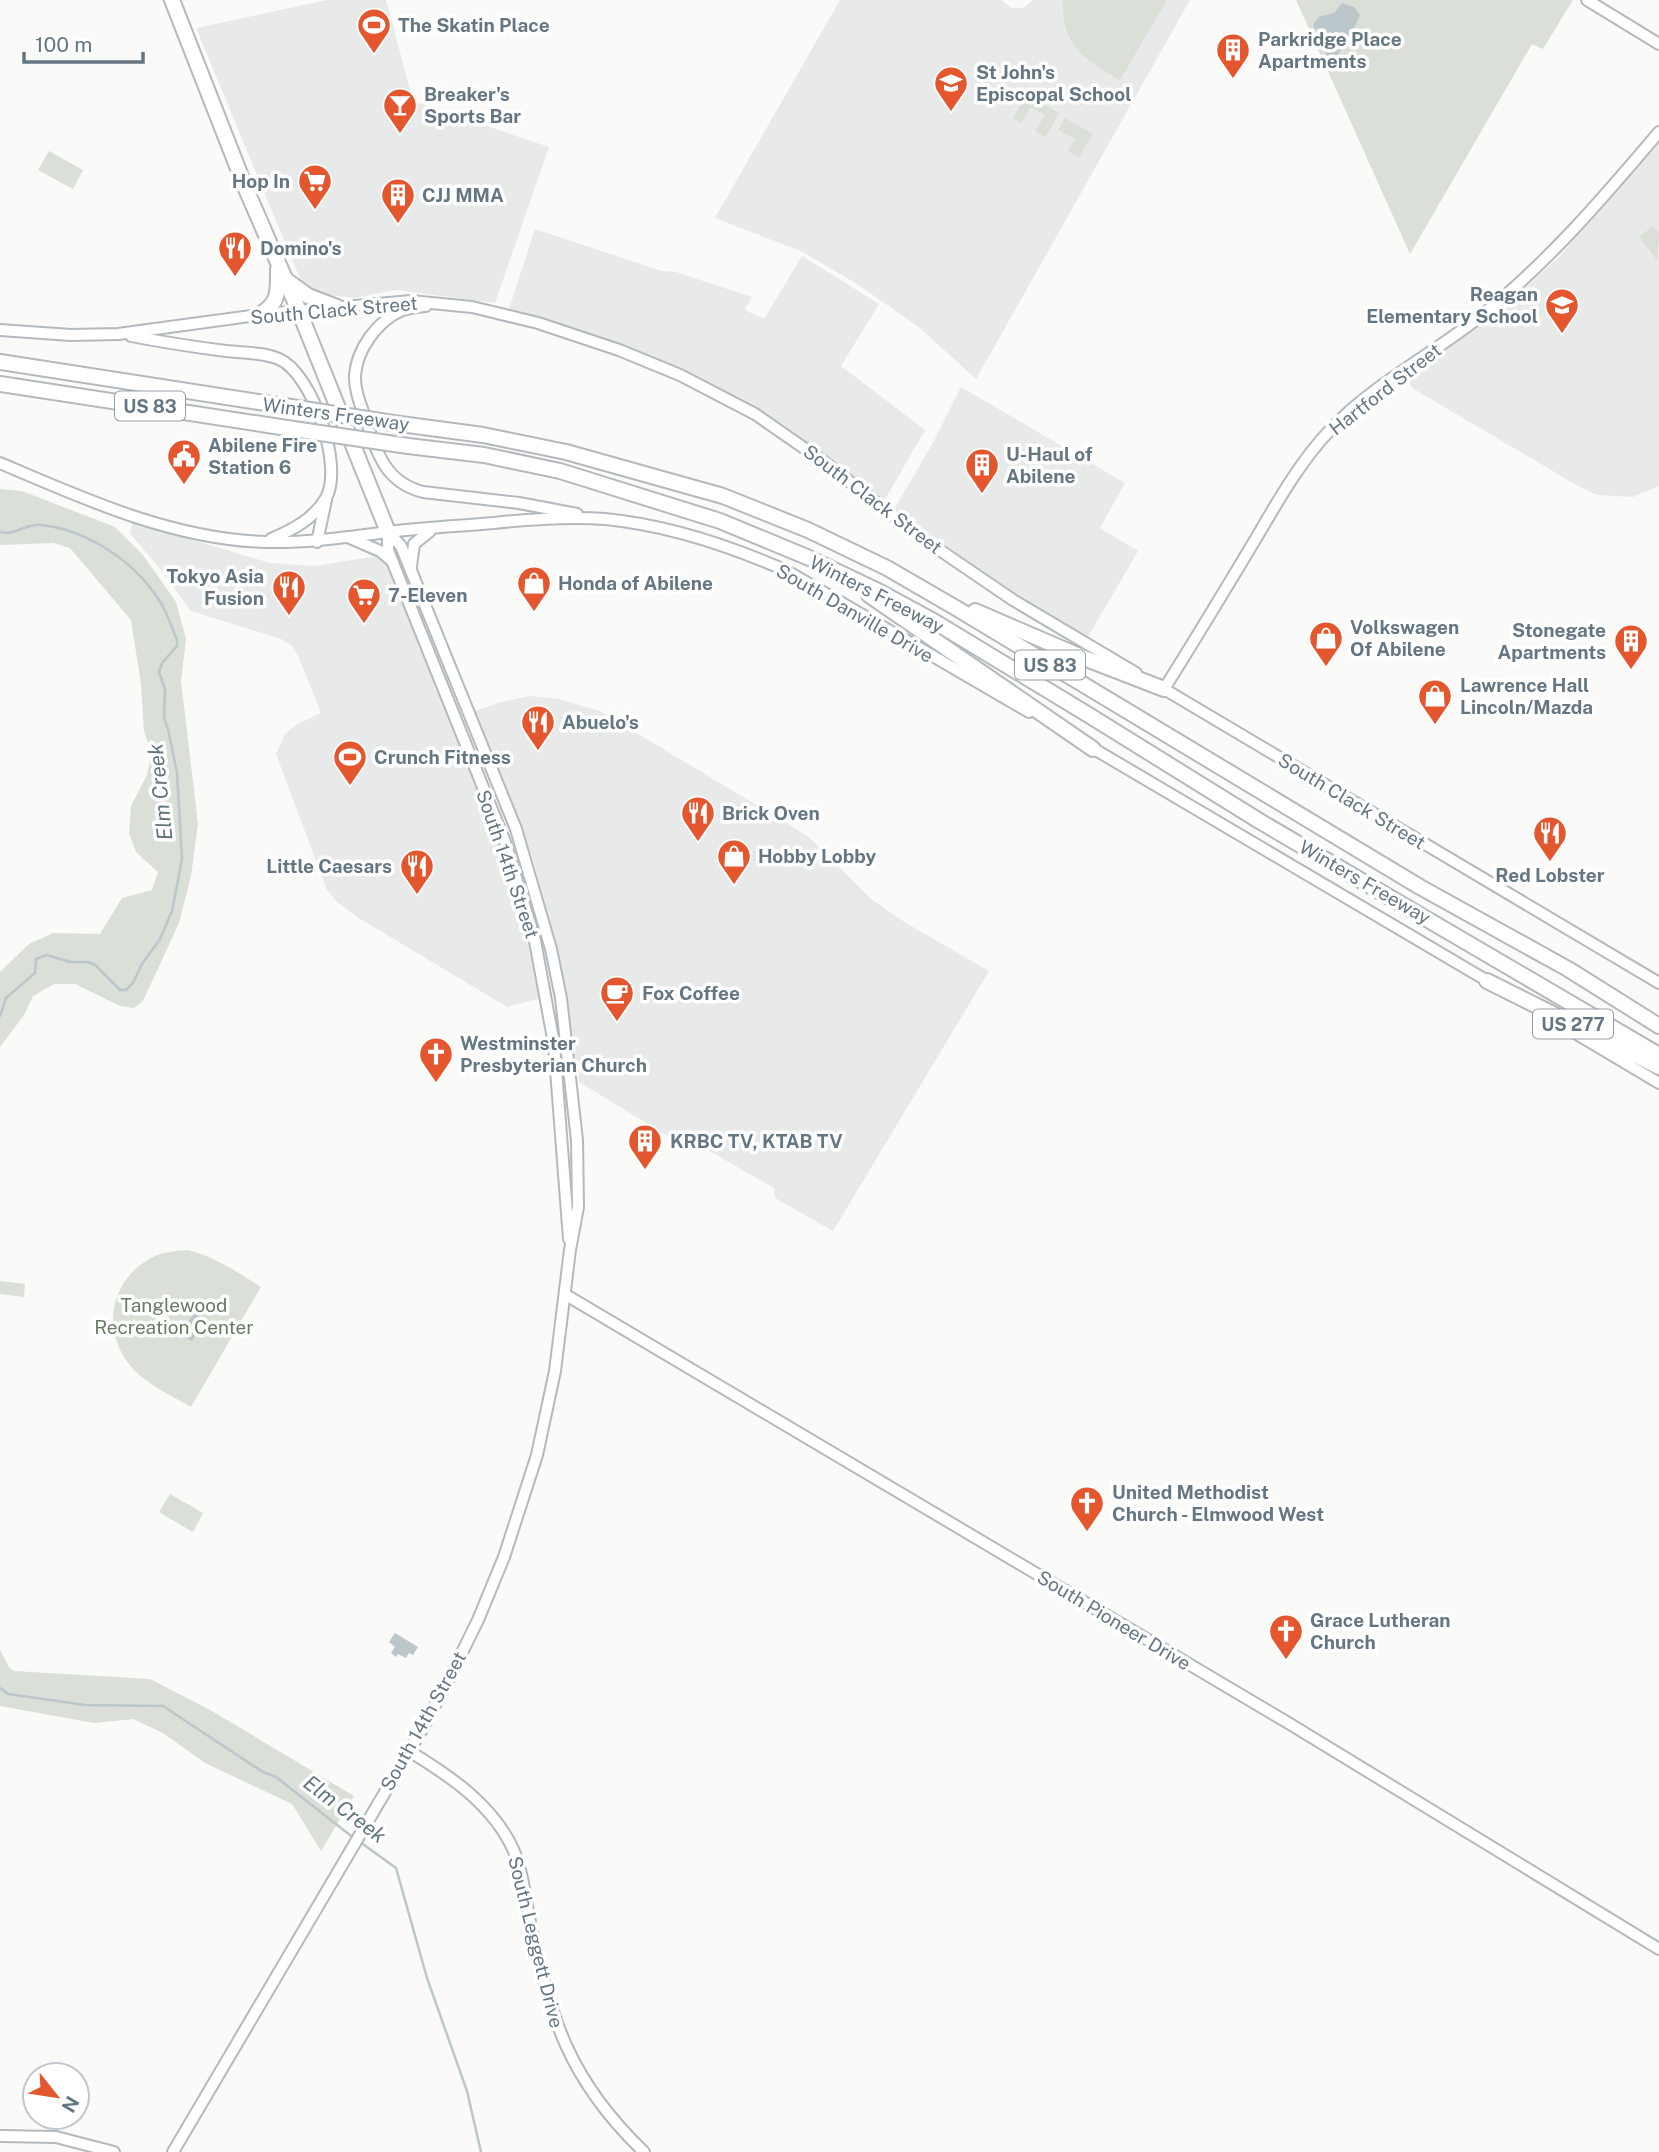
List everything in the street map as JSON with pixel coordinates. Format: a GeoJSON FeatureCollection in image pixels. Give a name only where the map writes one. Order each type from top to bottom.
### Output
{"type":"FeatureCollection","features":[{"type":"Feature","properties":{"kind":"highway"},"geometry":{"type":"LineString","coordinates":[[172,0],[388,532]]}},
{"type":"Feature","properties":{"kind":"highway"},"geometry":{"type":"LineString","coordinates":[[259,315],[270,309],[274,303],[278,292],[279,264]]}},
{"type":"Feature","properties":{"kind":"highway"},"geometry":{"type":"LineString","coordinates":[[285,279],[308,296],[337,307]]}},
{"type":"Feature","properties":{"kind":"highway","name":"Winters Freeway"},"geometry":{"type":"LineString","coordinates":[[0,361],[483,435],[566,452],[723,496],[808,530],[873,562],[977,621],[1420,887],[1568,970],[1659,1026]]}},
{"type":"Feature","properties":{"kind":"highway","name":"Winters Freeway"},"geometry":{"type":"LineString","coordinates":[[0,384],[408,446],[484,455],[560,471],[720,521],[821,564],[935,622],[1261,822],[1659,1055]]}},
{"type":"Feature","properties":{"kind":"highway"},"geometry":{"type":"LineString","coordinates":[[0,390],[62,392]]}},
{"type":"Feature","properties":{"kind":"highway"},"geometry":{"type":"LineString","coordinates":[[873,562],[977,612],[1164,690]]}},
{"type":"Feature","properties":{"kind":"highway"},"geometry":{"type":"LineString","coordinates":[[821,564],[1093,748]]}},
{"type":"Feature","properties":{"kind":"highway","name":"US 277"},"geometry":{"type":"LineString","coordinates":[[1488,981],[1659,1067]]}},
{"type":"Feature","properties":{"kind":"main road"},"geometry":{"type":"LineString","coordinates":[[1587,0],[1659,44]]}},
{"type":"Feature","properties":{"kind":"main road","name":"Hartford Street"},"geometry":{"type":"LineString","coordinates":[[1164,690],[1290,480],[1328,432],[1352,410],[1476,320],[1528,276],[1586,216],[1659,132]]}},
{"type":"Feature","properties":{"kind":"main road","name":"South Clack Street"},"geometry":{"type":"LineString","coordinates":[[0,330],[71,335],[118,334],[259,315],[411,301],[442,303],[501,313],[618,350],[727,399],[791,437],[919,536],[1013,600],[1659,983]]}},
{"type":"Feature","properties":{"kind":"main road"},"geometry":{"type":"LineString","coordinates":[[442,303],[402,310],[388,319],[373,332],[359,359],[355,375],[357,393],[378,457],[388,471],[412,489],[424,492],[519,503],[603,519]]}},
{"type":"Feature","properties":{"kind":"main road"},"geometry":{"type":"LineString","coordinates":[[118,334],[169,344],[262,355],[279,359],[296,370],[321,424],[330,453],[331,477],[317,542]]}},
{"type":"Feature","properties":{"kind":"main road","name":"South Danville Drive"},"geometry":{"type":"LineString","coordinates":[[0,463],[84,499],[153,522],[227,539],[317,542],[388,532],[531,519],[603,519],[675,531],[715,542],[787,571],[1093,748],[1659,1083]]}},
{"type":"Feature","properties":{"kind":"main road"},"geometry":{"type":"LineString","coordinates":[[265,542],[302,524],[326,497]]}},
{"type":"Feature","properties":{"kind":"main road"},"geometry":{"type":"LineString","coordinates":[[411,569],[414,544],[433,529]]}},
{"type":"Feature","properties":{"kind":"main road","name":"South 14th Street"},"geometry":{"type":"LineString","coordinates":[[388,532],[388,550],[505,842],[535,941],[554,1044],[570,1250]]}},
{"type":"Feature","properties":{"kind":"main road","name":"South 14th Street"},"geometry":{"type":"LineString","coordinates":[[173,2152],[409,1751],[478,1620],[515,1527],[542,1437],[555,1371],[578,1207],[577,1140],[569,1054],[551,949],[516,829],[411,569],[401,546],[388,532]]}},
{"type":"Feature","properties":{"kind":"main road"},"geometry":{"type":"LineString","coordinates":[[350,538],[380,551],[393,562]]}},
{"type":"Feature","properties":{"kind":"main road"},"geometry":{"type":"LineString","coordinates":[[565,1199],[578,1207]]}},
{"type":"Feature","properties":{"kind":"main road","name":"South Pioneer Drive"},"geometry":{"type":"LineString","coordinates":[[566,1295],[1278,1717],[1659,1949]]}},
{"type":"Feature","properties":{"kind":"main road","name":"South Leggett Drive"},"geometry":{"type":"LineString","coordinates":[[409,1751],[439,1769],[481,1804],[512,1848],[523,1883],[549,2005],[570,2058],[607,2114],[644,2152]]}},
{"type":"Feature","properties":{"kind":"main road"},"geometry":{"type":"LineString","coordinates":[[0,2136],[56,2137],[114,2152]]}},
{"type":"Feature","properties":{"kind":"shaded area"},"geometry":{"type":"Polygon","coordinates":[[[327,0],[386,0],[413,101],[549,147],[495,303],[396,290],[353,298],[322,294],[301,281],[196,28],[327,0]]]}},
{"type":"Feature","properties":{"kind":"shaded area","name":"St John's Episcopal School"},"geometry":{"type":"Polygon","coordinates":[[[840,0],[1001,0],[1012,8],[1023,8],[1033,0],[1190,0],[976,379],[920,328],[857,284],[803,252],[715,218],[840,0]]]}},
{"type":"Feature","properties":{"kind":"shaded area"},"geometry":{"type":"Polygon","coordinates":[[[1342,3],[1354,7],[1360,15],[1352,33],[1331,37],[1316,30],[1313,26],[1318,19],[1335,12],[1342,3]]]}},
{"type":"Feature","properties":{"kind":"shaded area"},"geometry":{"type":"Polygon","coordinates":[[[1339,39],[1345,42],[1339,52],[1342,63],[1334,68],[1321,45],[1324,41],[1335,42],[1339,39]]]}},
{"type":"Feature","properties":{"kind":"shaded area","name":"Reagan Elementary School"},"geometry":{"type":"Polygon","coordinates":[[[1659,141],[1659,486],[1633,497],[1597,495],[1412,388],[1408,378],[1514,298],[1558,258],[1659,141]]]}},
{"type":"Feature","properties":{"kind":"shaded area"},"geometry":{"type":"Polygon","coordinates":[[[535,229],[662,271],[676,272],[752,297],[745,310],[764,319],[802,256],[879,304],[841,366],[925,430],[884,501],[783,424],[727,393],[685,373],[509,309],[535,229]]]}},
{"type":"Feature","properties":{"kind":"shaded area"},"geometry":{"type":"Polygon","coordinates":[[[961,387],[1125,483],[1100,528],[1138,551],[1088,637],[998,584],[895,508],[961,387]]]}},
{"type":"Feature","properties":{"kind":"shaded area"},"geometry":{"type":"Polygon","coordinates":[[[132,522],[270,563],[314,566],[378,556],[388,565],[505,856],[532,948],[542,998],[507,1007],[357,917],[336,901],[327,890],[276,754],[285,734],[296,725],[321,713],[298,656],[292,646],[281,639],[191,611],[130,533],[132,522]]]}},
{"type":"Feature","properties":{"kind":"shaded area"},"geometry":{"type":"Polygon","coordinates":[[[530,696],[558,699],[600,711],[811,839],[871,899],[906,923],[989,971],[833,1231],[775,1198],[774,1188],[699,1145],[694,1152],[579,1082],[561,970],[533,858],[472,712],[530,696]]]}},
{"type":"Feature","properties":{"kind":"shaded area"},"geometry":{"type":"Polygon","coordinates":[[[194,1312],[205,1319],[192,1341],[181,1335],[194,1312]]]}},
{"type":"Feature","properties":{"kind":"shaded area"},"geometry":{"type":"Polygon","coordinates":[[[395,1633],[418,1647],[413,1655],[409,1653],[406,1658],[398,1654],[396,1657],[391,1653],[395,1647],[389,1642],[395,1633]]]}},
{"type":"Feature","properties":{"kind":"green space"},"geometry":{"type":"Polygon","coordinates":[[[1063,0],[1167,0],[1120,80],[1077,49],[1066,29],[1063,0]]]}},
{"type":"Feature","properties":{"kind":"green space"},"geometry":{"type":"Polygon","coordinates":[[[1296,0],[1573,0],[1543,49],[1532,44],[1410,254],[1296,0]]]}},
{"type":"Feature","properties":{"kind":"green space"},"geometry":{"type":"Polygon","coordinates":[[[1027,94],[1059,113],[1046,137],[1035,131],[1045,115],[1031,107],[1021,123],[1013,118],[1027,94]]]}},
{"type":"Feature","properties":{"kind":"green space"},"geometry":{"type":"Polygon","coordinates":[[[1065,118],[1093,134],[1079,157],[1068,151],[1075,139],[1058,130],[1065,118]]]}},
{"type":"Feature","properties":{"kind":"green space"},"geometry":{"type":"Polygon","coordinates":[[[49,151],[83,170],[73,189],[38,170],[49,151]]]}},
{"type":"Feature","properties":{"kind":"green space"},"geometry":{"type":"Polygon","coordinates":[[[1653,226],[1659,233],[1657,260],[1639,237],[1653,226]]]}},
{"type":"Feature","properties":{"kind":"green space"},"geometry":{"type":"Polygon","coordinates":[[[0,489],[22,491],[115,527],[143,555],[176,602],[186,639],[181,681],[198,824],[191,876],[179,923],[143,1001],[134,1008],[120,1006],[75,984],[54,984],[33,996],[24,1015],[0,1047],[0,972],[29,944],[53,933],[100,934],[122,898],[152,890],[158,872],[136,852],[129,833],[131,806],[147,775],[151,753],[144,731],[141,684],[131,620],[70,548],[53,543],[0,545],[0,489]]]}},
{"type":"Feature","properties":{"kind":"green space","name":"Tanglewood Recreation Center"},"geometry":{"type":"Polygon","coordinates":[[[188,1250],[217,1261],[261,1287],[191,1407],[135,1371],[120,1350],[113,1320],[119,1292],[137,1267],[160,1254],[188,1250]]]}},
{"type":"Feature","properties":{"kind":"green space"},"geometry":{"type":"Polygon","coordinates":[[[0,1281],[25,1284],[24,1297],[0,1294],[0,1281]]]}},
{"type":"Feature","properties":{"kind":"green space"},"geometry":{"type":"Polygon","coordinates":[[[170,1494],[203,1513],[193,1532],[159,1512],[170,1494]]]}},
{"type":"Feature","properties":{"kind":"green space"},"geometry":{"type":"Polygon","coordinates":[[[0,1650],[14,1671],[150,1679],[212,1711],[354,1796],[321,1851],[292,1804],[205,1763],[163,1733],[133,1719],[94,1723],[0,1706],[0,1650]]]}},
{"type":"Feature","properties":{"kind":"waterway","name":"Elm Creek"},"geometry":{"type":"LineString","coordinates":[[0,532],[42,525],[76,533],[123,560],[149,586],[162,604],[177,640],[177,646],[162,663],[159,672],[165,689],[164,718],[177,773],[182,859],[172,911],[160,939],[126,990],[120,990],[95,965],[88,962],[70,962],[47,955],[36,959],[35,973],[6,998],[0,1016]]}},
{"type":"Feature","properties":{"kind":"waterway","name":"Elm Creek"},"geometry":{"type":"LineString","coordinates":[[0,1688],[8,1694],[85,1705],[163,1706],[263,1772],[276,1777],[355,1839]]}},
{"type":"Feature","properties":{"kind":"waterway","name":"Elm Creek"},"geometry":{"type":"LineString","coordinates":[[360,1842],[396,1868],[427,1978],[467,2091],[481,2152]]}},
{"type":"Feature","properties":{"kind":"place","name":"The Skatin Place"},"geometry":{"type":"Point","coordinates":[374,55]}},
{"type":"Feature","properties":{"kind":"place","name":"Parkridge Place Apartments"},"geometry":{"type":"Point","coordinates":[1233,80]}},
{"type":"Feature","properties":{"kind":"place","name":"St John's Episcopal School"},"geometry":{"type":"Point","coordinates":[951,113]}},
{"type":"Feature","properties":{"kind":"place","name":"Breaker's Sports Bar"},"geometry":{"type":"Point","coordinates":[400,135]}},
{"type":"Feature","properties":{"kind":"place","name":"Hop In"},"geometry":{"type":"Point","coordinates":[315,211]}},
{"type":"Feature","properties":{"kind":"place","name":"CJJ MMA"},"geometry":{"type":"Point","coordinates":[398,225]}},
{"type":"Feature","properties":{"kind":"place","name":"Domino's"},"geometry":{"type":"Point","coordinates":[235,278]}},
{"type":"Feature","properties":{"kind":"place","name":"Reagan Elementary School"},"geometry":{"type":"Point","coordinates":[1562,335]}},
{"type":"Feature","properties":{"kind":"place","name":"Abilene Fire Station 6"},"geometry":{"type":"Point","coordinates":[184,486]}},
{"type":"Feature","properties":{"kind":"place","name":"U-Haul of Abilene"},"geometry":{"type":"Point","coordinates":[982,495]}},
{"type":"Feature","properties":{"kind":"place","name":"Honda of Abilene"},"geometry":{"type":"Point","coordinates":[534,613]}},
{"type":"Feature","properties":{"kind":"place","name":"Tokyo Asia Fusion"},"geometry":{"type":"Point","coordinates":[289,617]}},
{"type":"Feature","properties":{"kind":"place","name":"7-Eleven"},"geometry":{"type":"Point","coordinates":[364,625]}},
{"type":"Feature","properties":{"kind":"place","name":"Volkswagen Of Abilene"},"geometry":{"type":"Point","coordinates":[1326,668]}},
{"type":"Feature","properties":{"kind":"place","name":"Stonegate Apartments"},"geometry":{"type":"Point","coordinates":[1631,671]}},
{"type":"Feature","properties":{"kind":"place","name":"Lawrence Hall Lincoln/Mazda"},"geometry":{"type":"Point","coordinates":[1435,726]}},
{"type":"Feature","properties":{"kind":"place","name":"Abuelo's"},"geometry":{"type":"Point","coordinates":[538,752]}},
{"type":"Feature","properties":{"kind":"place","name":"Crunch Fitness"},"geometry":{"type":"Point","coordinates":[350,787]}},
{"type":"Feature","properties":{"kind":"place","name":"Brick Oven"},"geometry":{"type":"Point","coordinates":[698,843]}},
{"type":"Feature","properties":{"kind":"place","name":"Red Lobster"},"geometry":{"type":"Point","coordinates":[1550,863]}},
{"type":"Feature","properties":{"kind":"place","name":"Hobby Lobby"},"geometry":{"type":"Point","coordinates":[734,886]}},
{"type":"Feature","properties":{"kind":"place","name":"Little Caesars"},"geometry":{"type":"Point","coordinates":[417,896]}},
{"type":"Feature","properties":{"kind":"place","name":"Fox Coffee"},"geometry":{"type":"Point","coordinates":[617,1023]}},
{"type":"Feature","properties":{"kind":"place","name":"Westminster Presbyterian Church"},"geometry":{"type":"Point","coordinates":[436,1084]}},
{"type":"Feature","properties":{"kind":"place","name":"KRBC TV, KTAB TV"},"geometry":{"type":"Point","coordinates":[645,1171]}},
{"type":"Feature","properties":{"kind":"place","name":"United Methodist Church - Elmwood West"},"geometry":{"type":"Point","coordinates":[1087,1533]}},
{"type":"Feature","properties":{"kind":"place","name":"Grace Lutheran Church"},"geometry":{"type":"Point","coordinates":[1286,1661]}}]}
